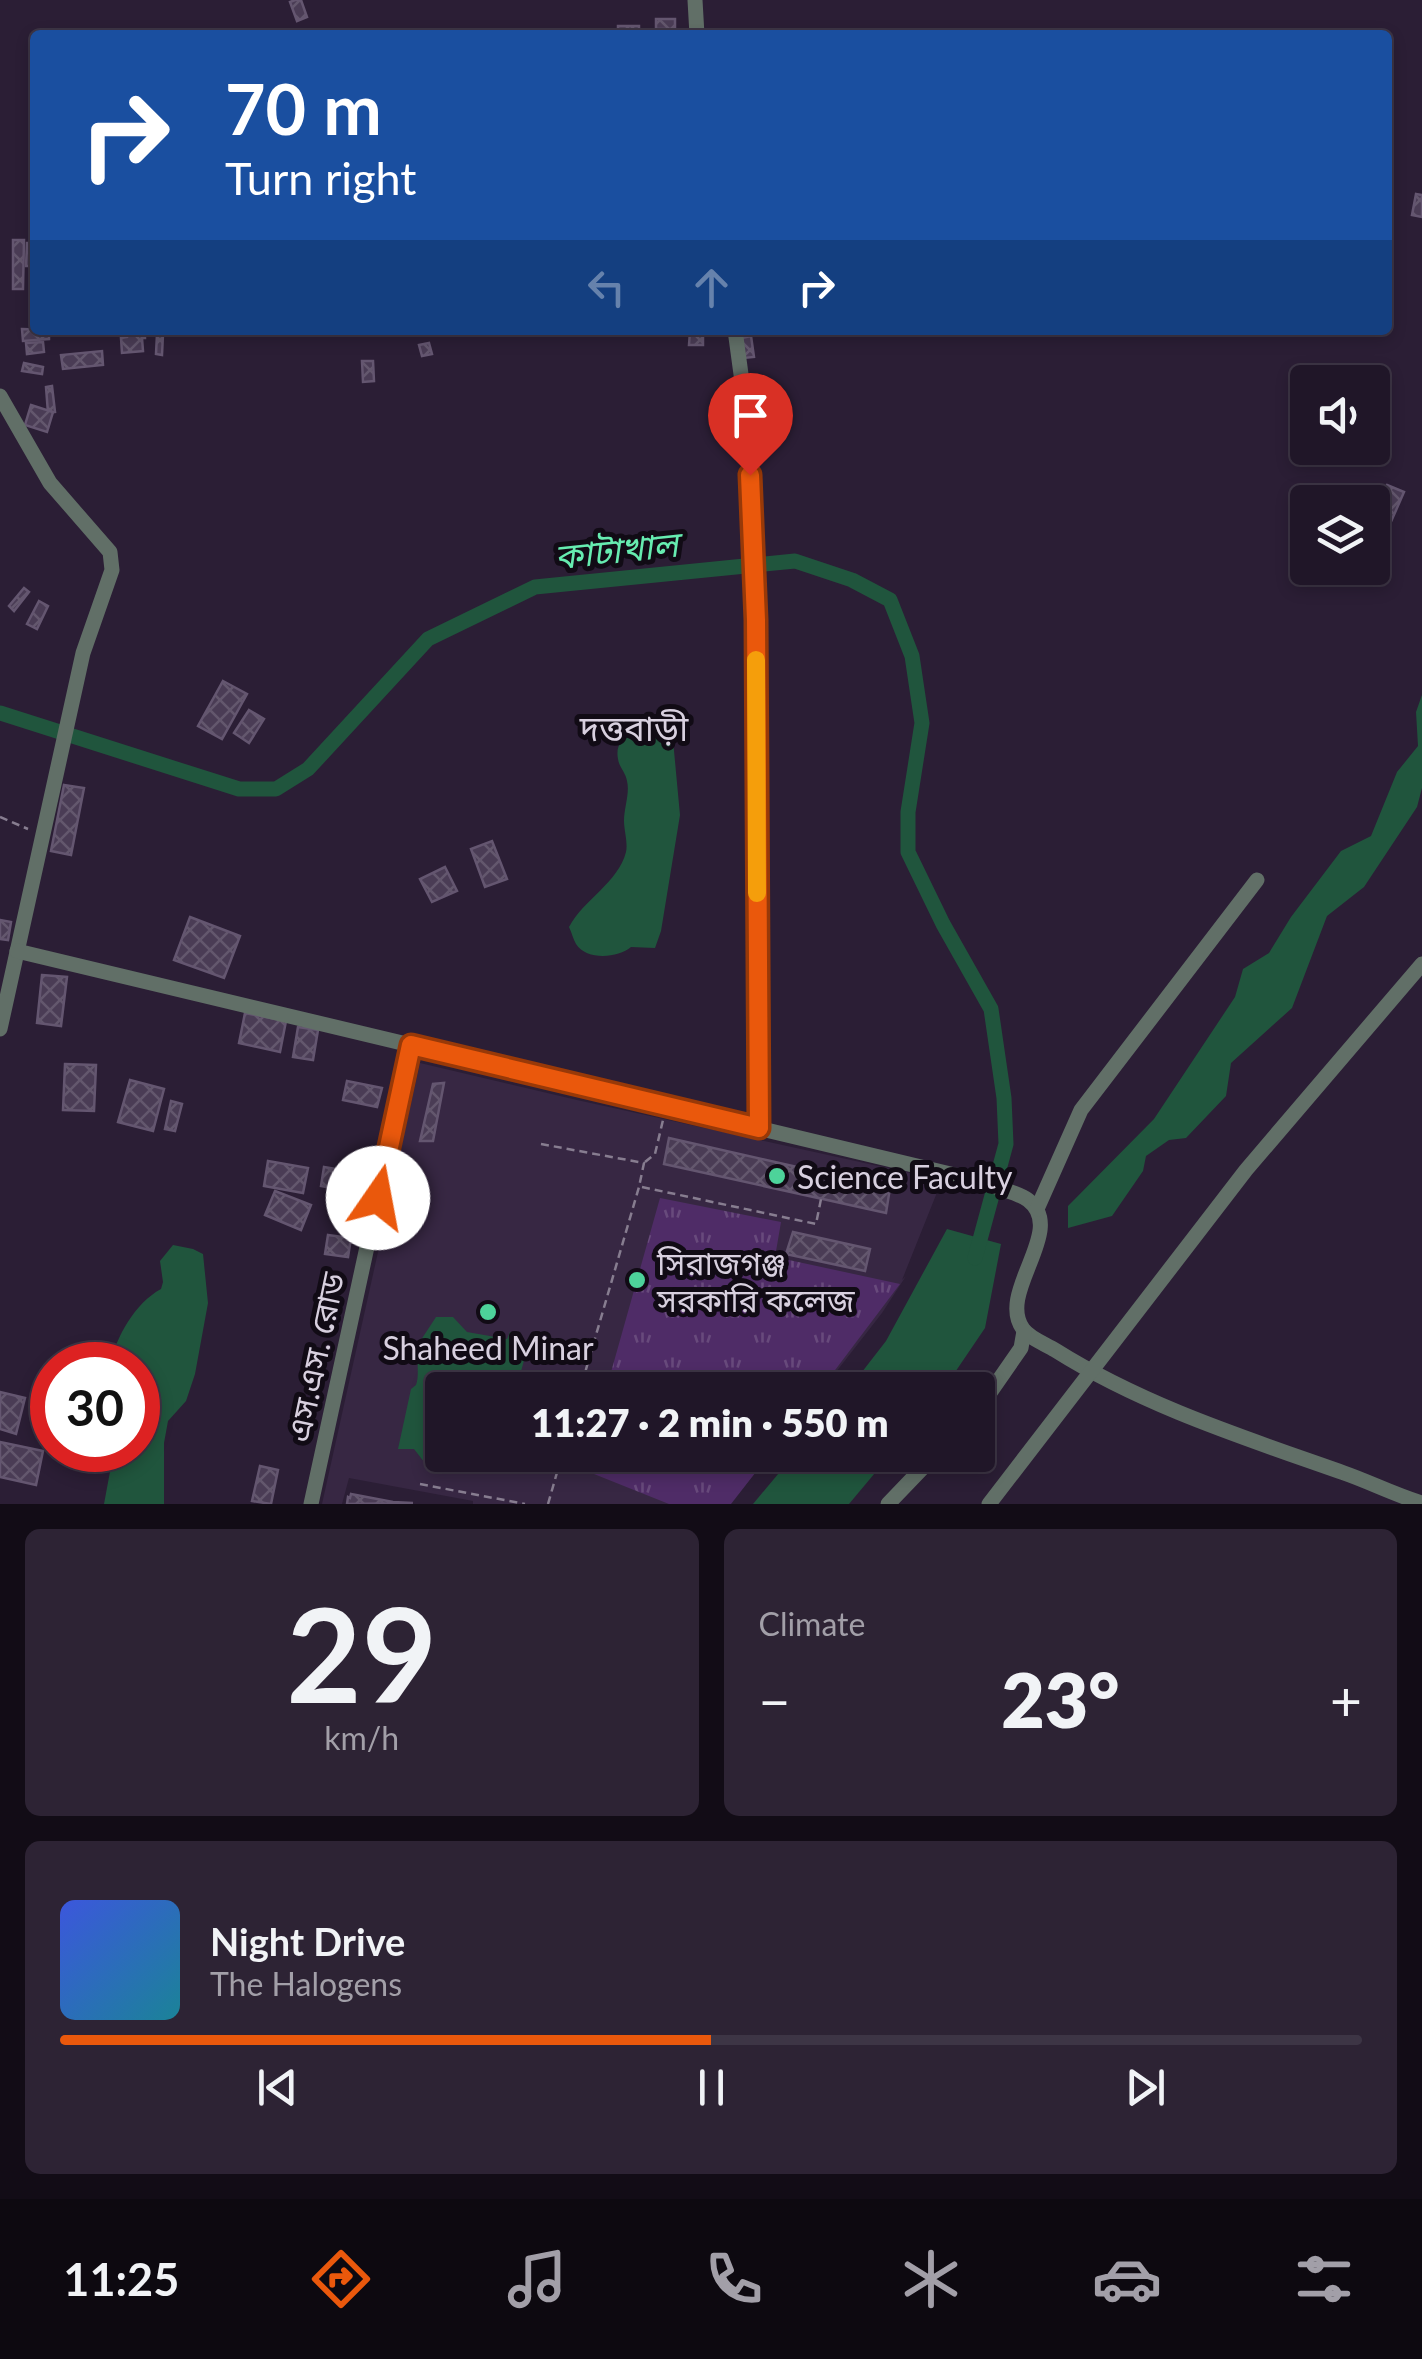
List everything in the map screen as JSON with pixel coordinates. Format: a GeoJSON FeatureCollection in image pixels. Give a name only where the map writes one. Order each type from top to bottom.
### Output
{"type":"FeatureCollection","features":[{"type":"Feature","properties":{"kind":"street"},"geometry":{"type":"LineString","coordinates":[[695,0],[697,30]]}},
{"type":"Feature","properties":{"kind":"street"},"geometry":{"type":"LineString","coordinates":[[736,335],[746,411],[756,620],[759,1128]]}},
{"type":"Feature","properties":{"kind":"street"},"geometry":{"type":"LineString","coordinates":[[0,396],[50,483],[110,552],[112,570],[84,653],[0,1029]]}},
{"type":"Feature","properties":{"kind":"street"},"geometry":{"type":"LineString","coordinates":[[1032,1204],[1081,1110],[1258,880]]}},
{"type":"Feature","properties":{"kind":"street"},"geometry":{"type":"LineString","coordinates":[[18,951],[963,1177],[1032,1204],[1041,1220],[1017,1300],[1024,1331],[1021,1348],[995,1385]]}},
{"type":"Feature","properties":{"kind":"street"},"geometry":{"type":"LineString","coordinates":[[988,1504],[1246,1170],[1422,964]]}},
{"type":"Feature","properties":{"kind":"street","name":"এস.এস. রোড"},"geometry":{"type":"LineString","coordinates":[[311,1504],[411,1045]]}},
{"type":"Feature","properties":{"kind":"street"},"geometry":{"type":"LineString","coordinates":[[1024,1331],[1092,1373],[1190,1417],[1422,1504]]}},
{"type":"Feature","properties":{"kind":"street"},"geometry":{"type":"LineString","coordinates":[[888,1504],[919,1472]]}},
{"type":"Feature","properties":{"kind":"path"},"geometry":{"type":"LineString","coordinates":[[0,818],[43,835]]}},
{"type":"Feature","properties":{"kind":"path"},"geometry":{"type":"LineString","coordinates":[[585,1372],[644,1163],[655,1154],[666,1106]]}},
{"type":"Feature","properties":{"kind":"path"},"geometry":{"type":"LineString","coordinates":[[542,1144],[644,1163]]}},
{"type":"Feature","properties":{"kind":"path"},"geometry":{"type":"LineString","coordinates":[[640,1187],[816,1224],[821,1199]]}},
{"type":"Feature","properties":{"kind":"path"},"geometry":{"type":"LineString","coordinates":[[548,1504],[557,1472]]}},
{"type":"Feature","properties":{"kind":"path"},"geometry":{"type":"LineString","coordinates":[[420,1484],[525,1504]]}},
{"type":"Feature","properties":{"kind":"shaded area"},"geometry":{"type":"Polygon","coordinates":[[[1422,695],[1422,788],[1417,807],[1364,887],[1327,916],[1292,1008],[1231,1063],[1226,1096],[1186,1138],[1169,1140],[1146,1156],[1143,1171],[1112,1216],[1068,1228],[1068,1206],[1154,1119],[1235,997],[1243,969],[1269,953],[1341,851],[1371,836],[1397,772],[1418,746],[1416,712],[1422,695]]]}},
{"type":"Feature","properties":{"kind":"shaded area"},"geometry":{"type":"Polygon","coordinates":[[[662,729],[673,740],[680,815],[661,931],[655,948],[631,947],[603,956],[587,953],[576,944],[569,927],[616,873],[626,852],[628,786],[619,762],[620,744],[631,735],[662,729]]]}},
{"type":"Feature","properties":{"kind":"shaded area","name":"সিরাজগঞ্জ সরকারি কলেজ"},"geometry":{"type":"Polygon","coordinates":[[[420,1063],[942,1180],[902,1280],[906,1276],[836,1372],[425,1372],[425,1472],[756,1472],[730,1504],[473,1504],[349,1478],[342,1504],[322,1504],[420,1063]]]}},
{"type":"Feature","properties":{"kind":"shaded area"},"geometry":{"type":"Polygon","coordinates":[[[947,1229],[1001,1244],[985,1328],[955,1372],[862,1372],[886,1341],[947,1229]]]}},
{"type":"Feature","properties":{"kind":"shaded area"},"geometry":{"type":"Polygon","coordinates":[[[173,1245],[203,1254],[208,1303],[195,1374],[186,1401],[168,1421],[164,1504],[104,1504],[110,1472],[160,1472],[160,1342],[118,1342],[135,1312],[161,1289],[160,1261],[173,1245]]]}},
{"type":"Feature","properties":{"kind":"shaded area"},"geometry":{"type":"Polygon","coordinates":[[[436,1317],[453,1317],[467,1332],[507,1339],[510,1332],[518,1335],[526,1353],[521,1372],[425,1372],[425,1463],[414,1449],[398,1449],[411,1389],[417,1382],[418,1359],[422,1358],[422,1350],[417,1346],[436,1317]]]}},
{"type":"Feature","properties":{"kind":"shaded area"},"geometry":{"type":"Polygon","coordinates":[[[780,1472],[876,1472],[849,1504],[753,1504],[780,1472]]]}},
{"type":"Feature","properties":{"kind":"green space"},"geometry":{"type":"Polygon","coordinates":[[[660,1198],[781,1222],[775,1257],[900,1284],[834,1372],[611,1372],[660,1198]]]}},
{"type":"Feature","properties":{"kind":"green space"},"geometry":{"type":"Polygon","coordinates":[[[589,1472],[756,1472],[731,1504],[669,1504],[589,1472]]]}},
{"type":"Feature","properties":{"kind":"building"},"geometry":{"type":"Polygon","coordinates":[[[301,0],[307,17],[297,21],[290,2],[301,0]]]}},
{"type":"Feature","properties":{"kind":"building"},"geometry":{"type":"Polygon","coordinates":[[[656,19],[675,19],[675,29],[656,29],[656,19]]]}},
{"type":"Feature","properties":{"kind":"building"},"geometry":{"type":"Polygon","coordinates":[[[618,26],[639,26],[639,30],[618,30],[618,26]]]}},
{"type":"Feature","properties":{"kind":"building"},"geometry":{"type":"Polygon","coordinates":[[[1416,194],[1422,195],[1422,217],[1412,215],[1416,194]]]}},
{"type":"Feature","properties":{"kind":"building"},"geometry":{"type":"Polygon","coordinates":[[[13,240],[24,240],[23,289],[13,289],[13,240]]]}},
{"type":"Feature","properties":{"kind":"building"},"geometry":{"type":"Polygon","coordinates":[[[27,243],[30,243],[30,266],[26,266],[27,243]]]}},
{"type":"Feature","properties":{"kind":"building"},"geometry":{"type":"Polygon","coordinates":[[[22,329],[30,329],[30,335],[49,335],[49,339],[23,341],[22,329]]]}},
{"type":"Feature","properties":{"kind":"building"},"geometry":{"type":"Polygon","coordinates":[[[145,335],[143,351],[122,353],[121,338],[145,335]]]}},
{"type":"Feature","properties":{"kind":"building"},"geometry":{"type":"Polygon","coordinates":[[[157,335],[163,335],[162,355],[156,354],[157,335]]]}},
{"type":"Feature","properties":{"kind":"building"},"geometry":{"type":"Polygon","coordinates":[[[690,335],[703,335],[703,345],[689,345],[690,335]]]}},
{"type":"Feature","properties":{"kind":"building"},"geometry":{"type":"Polygon","coordinates":[[[751,336],[754,357],[744,358],[742,338],[751,336]]]}},
{"type":"Feature","properties":{"kind":"building"},"geometry":{"type":"Polygon","coordinates":[[[43,342],[44,352],[27,354],[26,343],[43,342]]]}},
{"type":"Feature","properties":{"kind":"building"},"geometry":{"type":"Polygon","coordinates":[[[429,343],[432,354],[422,356],[419,345],[429,343]]]}},
{"type":"Feature","properties":{"kind":"building"},"geometry":{"type":"Polygon","coordinates":[[[102,351],[103,365],[63,369],[61,355],[102,351]]]}},
{"type":"Feature","properties":{"kind":"building"},"geometry":{"type":"Polygon","coordinates":[[[362,361],[373,361],[374,381],[363,382],[362,361]]]}},
{"type":"Feature","properties":{"kind":"building"},"geometry":{"type":"Polygon","coordinates":[[[24,363],[43,367],[42,374],[22,371],[24,363]]]}},
{"type":"Feature","properties":{"kind":"building"},"geometry":{"type":"Polygon","coordinates":[[[52,386],[55,412],[48,413],[46,387],[52,386]]]}},
{"type":"Feature","properties":{"kind":"building"},"geometry":{"type":"Polygon","coordinates":[[[31,405],[53,412],[47,432],[25,425],[31,405]]]}},
{"type":"Feature","properties":{"kind":"building"},"geometry":{"type":"Polygon","coordinates":[[[1390,486],[1404,492],[1390,524],[1390,486]]]}},
{"type":"Feature","properties":{"kind":"building"},"geometry":{"type":"Polygon","coordinates":[[[24,588],[29,592],[14,611],[9,606],[24,588]]]}},
{"type":"Feature","properties":{"kind":"building"},"geometry":{"type":"Polygon","coordinates":[[[39,601],[48,606],[37,629],[27,624],[39,601]]]}},
{"type":"Feature","properties":{"kind":"building"},"geometry":{"type":"Polygon","coordinates":[[[223,681],[247,694],[222,739],[198,726],[223,681]]]}},
{"type":"Feature","properties":{"kind":"building"},"geometry":{"type":"Polygon","coordinates":[[[249,710],[264,719],[249,743],[234,733],[249,710]]]}},
{"type":"Feature","properties":{"kind":"building"},"geometry":{"type":"Polygon","coordinates":[[[64,785],[84,788],[71,855],[51,851],[64,785]]]}},
{"type":"Feature","properties":{"kind":"building"},"geometry":{"type":"Polygon","coordinates":[[[492,841],[507,879],[485,887],[471,849],[492,841]]]}},
{"type":"Feature","properties":{"kind":"building"},"geometry":{"type":"Polygon","coordinates":[[[445,867],[457,891],[432,902],[420,879],[445,867]]]}},
{"type":"Feature","properties":{"kind":"building"},"geometry":{"type":"Polygon","coordinates":[[[190,917],[240,936],[224,978],[174,960],[190,917]]]}},
{"type":"Feature","properties":{"kind":"building"},"geometry":{"type":"Polygon","coordinates":[[[0,920],[11,922],[8,940],[0,939],[0,920]]]}},
{"type":"Feature","properties":{"kind":"building"},"geometry":{"type":"Polygon","coordinates":[[[42,975],[67,977],[61,1026],[37,1023],[42,975]]]}},
{"type":"Feature","properties":{"kind":"building"},"geometry":{"type":"Polygon","coordinates":[[[245,1013],[286,1021],[280,1052],[239,1043],[245,1013]]]}},
{"type":"Feature","properties":{"kind":"building"},"geometry":{"type":"Polygon","coordinates":[[[298,1027],[318,1030],[313,1060],[293,1057],[298,1027]]]}},
{"type":"Feature","properties":{"kind":"building"},"geometry":{"type":"Polygon","coordinates":[[[65,1064],[96,1065],[94,1111],[63,1110],[65,1064]]]}},
{"type":"Feature","properties":{"kind":"building"},"geometry":{"type":"Polygon","coordinates":[[[130,1080],[164,1089],[153,1131],[118,1122],[130,1080]]]}},
{"type":"Feature","properties":{"kind":"building"},"geometry":{"type":"Polygon","coordinates":[[[347,1081],[382,1088],[377,1107],[343,1100],[347,1081]]]}},
{"type":"Feature","properties":{"kind":"building"},"geometry":{"type":"Polygon","coordinates":[[[444,1083],[433,1141],[420,1141],[433,1084],[444,1083]]]}},
{"type":"Feature","properties":{"kind":"building"},"geometry":{"type":"Polygon","coordinates":[[[171,1101],[182,1104],[175,1131],[165,1129],[171,1101]]]}},
{"type":"Feature","properties":{"kind":"building","name":"Science Faculty"},"geometry":{"type":"Polygon","coordinates":[[[669,1138],[890,1188],[886,1213],[664,1164],[669,1138]]]}},
{"type":"Feature","properties":{"kind":"building"},"geometry":{"type":"Polygon","coordinates":[[[268,1161],[308,1168],[303,1193],[264,1186],[268,1161]]]}},
{"type":"Feature","properties":{"kind":"building"},"geometry":{"type":"Polygon","coordinates":[[[324,1167],[360,1173],[357,1193],[321,1186],[324,1167]]]}},
{"type":"Feature","properties":{"kind":"building"},"geometry":{"type":"Polygon","coordinates":[[[275,1191],[311,1205],[301,1230],[265,1215],[275,1191]]]}},
{"type":"Feature","properties":{"kind":"building"},"geometry":{"type":"Polygon","coordinates":[[[793,1232],[870,1249],[865,1271],[786,1254],[793,1232]]]}},
{"type":"Feature","properties":{"kind":"building"},"geometry":{"type":"Polygon","coordinates":[[[328,1235],[351,1238],[348,1257],[325,1254],[328,1235]]]}},
{"type":"Feature","properties":{"kind":"building"},"geometry":{"type":"Polygon","coordinates":[[[0,1392],[25,1398],[16,1434],[0,1429],[0,1392]]]}},
{"type":"Feature","properties":{"kind":"building"},"geometry":{"type":"Polygon","coordinates":[[[0,1442],[30,1448],[30,1472],[39,1472],[36,1485],[0,1477],[0,1442]]]}},
{"type":"Feature","properties":{"kind":"building"},"geometry":{"type":"Polygon","coordinates":[[[260,1466],[278,1470],[271,1504],[252,1501],[260,1466]]]}},
{"type":"Feature","properties":{"kind":"building"},"geometry":{"type":"Polygon","coordinates":[[[351,1494],[393,1502],[413,1503],[347,1504],[351,1494]]]}},
{"type":"Feature","properties":{"kind":"waterway","name":"কাটাখাল"},"geometry":{"type":"LineString","coordinates":[[0,713],[239,789],[276,789],[308,769],[428,639],[535,587],[795,561],[852,580],[890,600],[912,656],[922,723],[908,812],[908,852],[991,1009],[1004,1098],[1006,1144],[975,1258]]}},
{"type":"Feature","properties":{"kind":"slow traffic"},"geometry":{"type":"LineString","coordinates":[[756,660],[757,893]]}},
{"type":"Feature","properties":{"kind":"place","name":"Science Faculty"},"geometry":{"type":"Point","coordinates":[777,1176]}},
{"type":"Feature","properties":{"kind":"place","name":"সিরাজগঞ্জ সরকারি কলেজ"},"geometry":{"type":"Point","coordinates":[637,1280]}},
{"type":"Feature","properties":{"kind":"place","name":"Shaheed Minar"},"geometry":{"type":"Point","coordinates":[488,1312]}},
{"type":"Feature","properties":{"kind":"district","name":"দত্তবাড়ী"},"geometry":{"type":"Point","coordinates":[634,727]}},
{"type":"Feature","properties":{"kind":"route"},"geometry":{"type":"LineString","coordinates":[[378,1198],[411,1045],[759,1128],[756,620],[750,475]]}}]}
